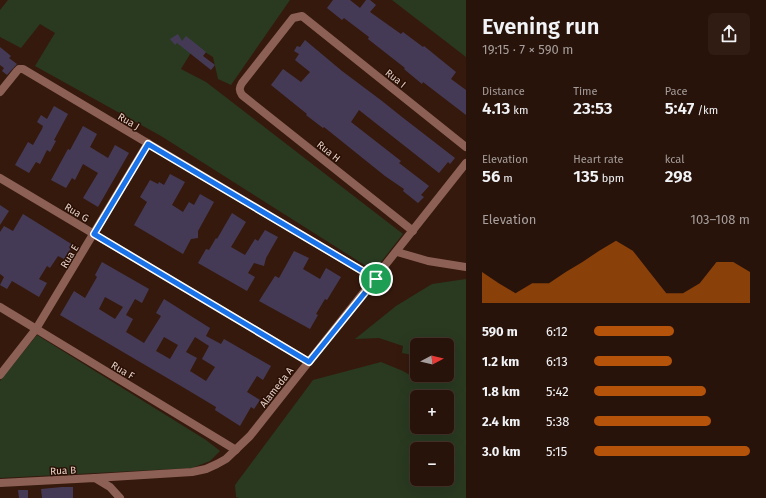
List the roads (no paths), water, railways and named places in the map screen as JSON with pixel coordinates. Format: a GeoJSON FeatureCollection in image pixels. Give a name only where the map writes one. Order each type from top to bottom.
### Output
{"type":"FeatureCollection","features":[{"type":"Feature","properties":{"kind":"street","name":"Rua I"},"geometry":{"type":"LineString","coordinates":[[242,83],[293,18],[302,16],[466,147]]}},
{"type":"Feature","properties":{"kind":"street","name":"Rua J"},"geometry":{"type":"LineString","coordinates":[[0,92],[17,71],[23,69],[376,279]]}},
{"type":"Feature","properties":{"kind":"street","name":"Rua H"},"geometry":{"type":"LineString","coordinates":[[242,83],[240,87],[242,95],[413,231]]}},
{"type":"Feature","properties":{"kind":"street","name":"Rua E"},"geometry":{"type":"LineString","coordinates":[[0,375],[36,329],[148,144]]}},
{"type":"Feature","properties":{"kind":"street","name":"Alameda A"},"geometry":{"type":"LineString","coordinates":[[95,478],[192,472],[217,464],[236,450],[250,436],[465,168]]}},
{"type":"Feature","properties":{"kind":"street","name":"Rua G"},"geometry":{"type":"LineString","coordinates":[[0,178],[309,362]]}},
{"type":"Feature","properties":{"kind":"street"},"geometry":{"type":"LineString","coordinates":[[397,252],[428,261],[466,267]]}},
{"type":"Feature","properties":{"kind":"street","name":"Rua F"},"geometry":{"type":"LineString","coordinates":[[0,307],[236,450]]}},
{"type":"Feature","properties":{"kind":"street"},"geometry":{"type":"LineString","coordinates":[[95,478],[110,487],[120,498]]}},
{"type":"Feature","properties":{"kind":"street","name":"Rua B"},"geometry":{"type":"LineString","coordinates":[[0,483],[95,478]]}}]}
